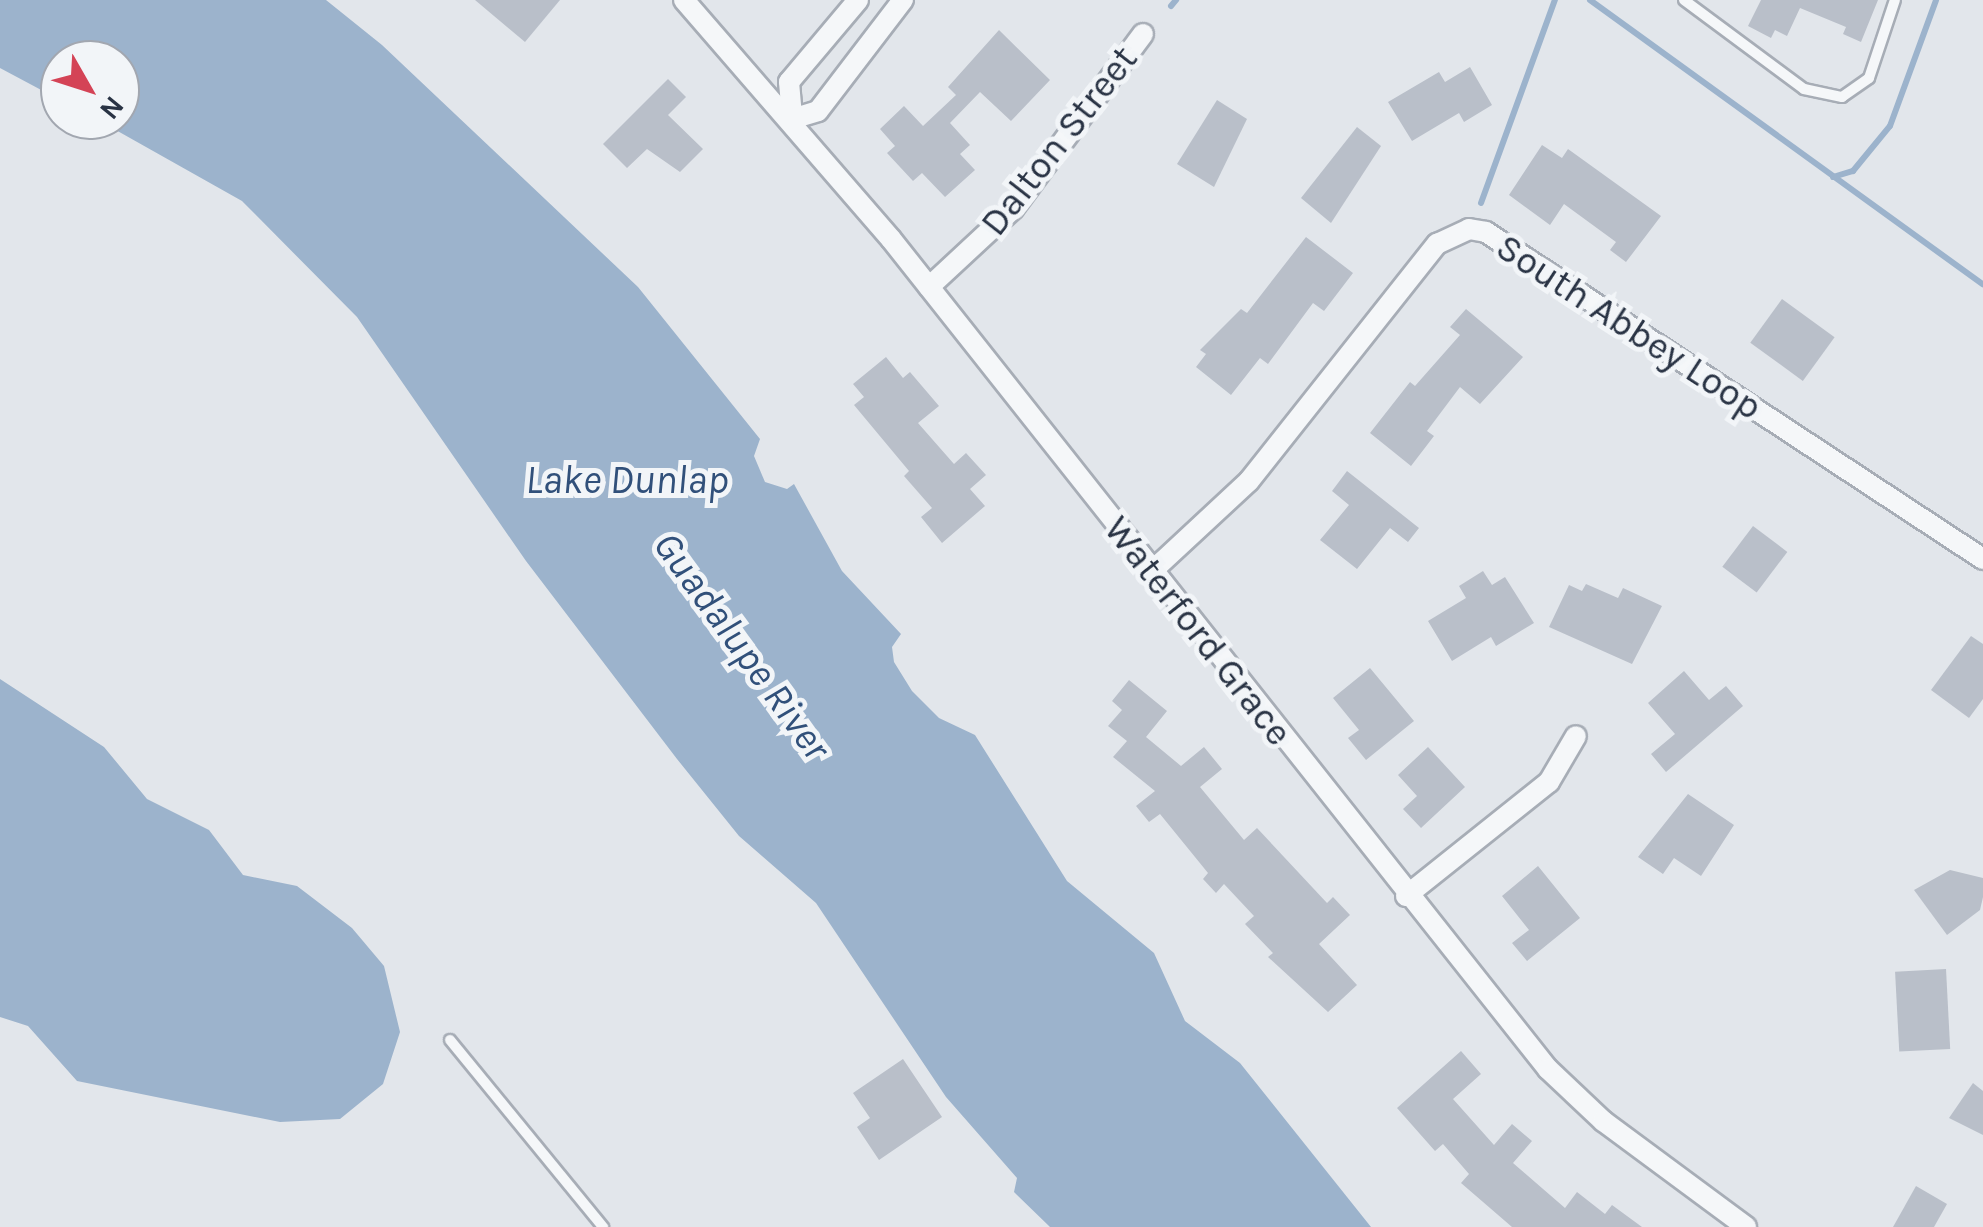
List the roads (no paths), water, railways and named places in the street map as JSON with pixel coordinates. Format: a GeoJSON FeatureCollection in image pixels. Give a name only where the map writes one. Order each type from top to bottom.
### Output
{"type":"FeatureCollection","features":[{"type":"Feature","properties":{"kind":"street","name":"Waterford Grace"},"geometry":{"type":"LineString","coordinates":[[684,0],[792,119],[929,287],[1406,896],[1576,1097],[1746,1227]]}},
{"type":"Feature","properties":{"kind":"street"},"geometry":{"type":"LineString","coordinates":[[858,0],[789,82],[792,119],[818,111],[903,0]]}},
{"type":"Feature","properties":{"kind":"street","name":"Dalton Street"},"geometry":{"type":"LineString","coordinates":[[929,287],[1013,209],[1144,34]]}},
{"type":"Feature","properties":{"kind":"street","name":"South Abbey Loop"},"geometry":{"type":"LineString","coordinates":[[1150,573],[1249,481],[1437,244],[1469,229],[1502,243],[1983,559]]}},
{"type":"Feature","properties":{"kind":"street"},"geometry":{"type":"LineString","coordinates":[[1406,896],[1550,782],[1576,736]]}},
{"type":"Feature","properties":{"kind":"lane"},"geometry":{"type":"LineString","coordinates":[[1684,0],[1804,89],[1842,97],[1869,78],[1895,0]]}},
{"type":"Feature","properties":{"kind":"lane"},"geometry":{"type":"LineString","coordinates":[[450,1040],[603,1227]]}},
{"type":"Feature","properties":{"kind":"water","name":"Lake Dunlap"},"geometry":{"type":"Polygon","coordinates":[[[0,0],[326,0],[382,45],[638,287],[760,439],[754,456],[765,482],[787,489],[794,484],[842,571],[901,634],[892,647],[894,662],[912,691],[939,718],[975,735],[1067,881],[1154,953],[1185,1021],[1240,1063],[1371,1227],[1050,1227],[1014,1192],[1017,1178],[946,1097],[816,903],[739,836],[526,561],[357,317],[242,201],[134,140],[140,140],[140,40],[40,40],[40,89],[0,68],[0,0]]]}},
{"type":"Feature","properties":{"kind":"water"},"geometry":{"type":"Polygon","coordinates":[[[0,679],[104,747],[147,799],[209,830],[243,875],[297,886],[352,928],[384,966],[400,1032],[383,1084],[340,1119],[280,1122],[77,1081],[28,1026],[0,1017],[0,679]]]}},
{"type":"Feature","properties":{"kind":"waterway"},"geometry":{"type":"LineString","coordinates":[[1171,6],[1176,0]]}},
{"type":"Feature","properties":{"kind":"waterway"},"geometry":{"type":"LineString","coordinates":[[1481,203],[1555,0]]}},
{"type":"Feature","properties":{"kind":"waterway"},"geometry":{"type":"LineString","coordinates":[[1590,0],[1983,285]]}},
{"type":"Feature","properties":{"kind":"waterway"},"geometry":{"type":"LineString","coordinates":[[1833,177],[1853,171],[1890,126],[1936,0]]}},
{"type":"Feature","properties":{"kind":"water label","name":"Guadalupe River"},"geometry":{"type":"Point","coordinates":[742,646]}}]}
